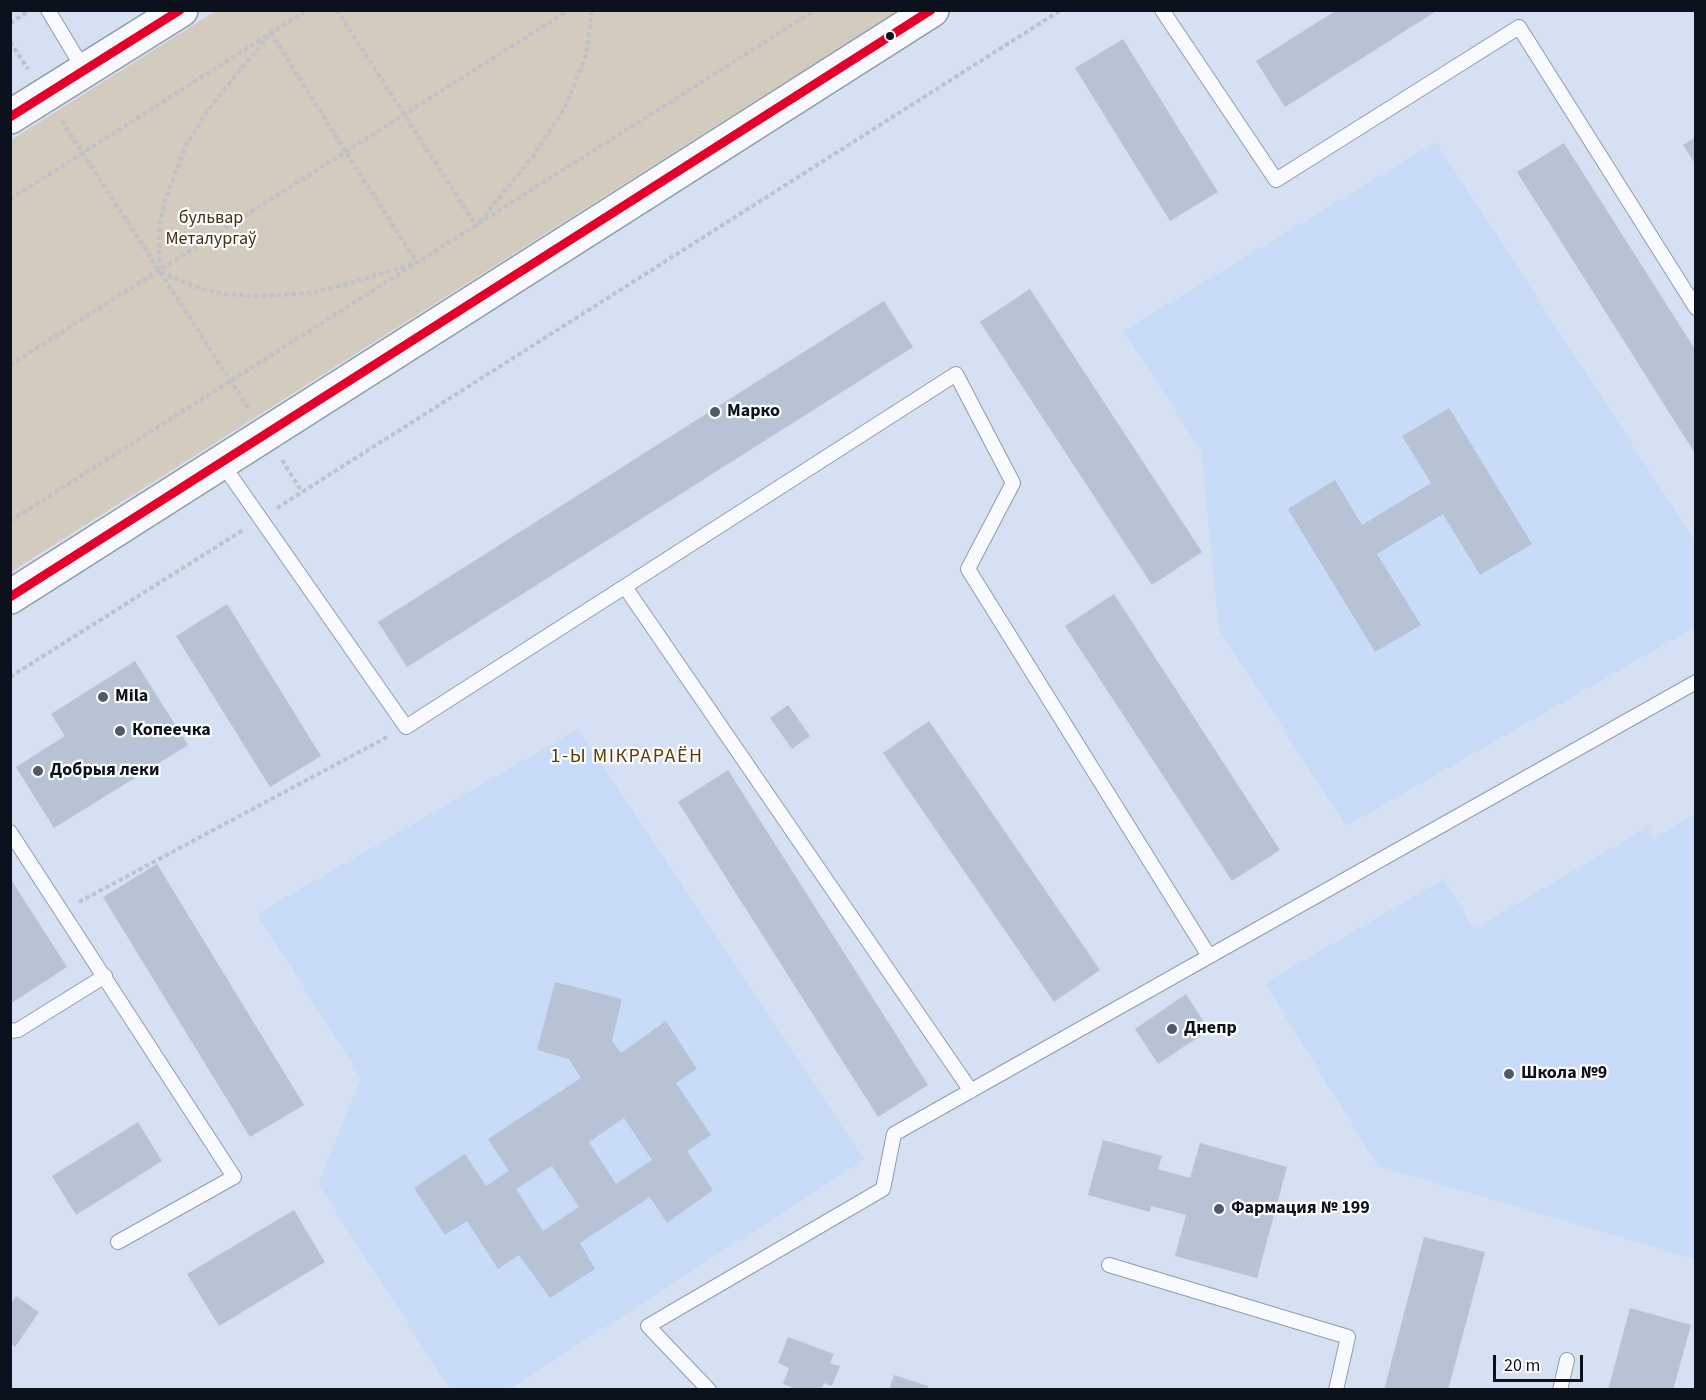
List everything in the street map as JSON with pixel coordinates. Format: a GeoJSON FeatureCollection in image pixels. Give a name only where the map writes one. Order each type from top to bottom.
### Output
{"type":"FeatureCollection","features":[{"type":"Feature","properties":{"kind":"main road"},"geometry":{"type":"LineString","coordinates":[[10,117],[181,10]]}},
{"type":"Feature","properties":{"kind":"main road"},"geometry":{"type":"LineString","coordinates":[[10,597],[932,10]]}},
{"type":"Feature","properties":{"kind":"lane"},"geometry":{"type":"LineString","coordinates":[[48,10],[84,70]]}},
{"type":"Feature","properties":{"kind":"lane"},"geometry":{"type":"LineString","coordinates":[[1162,10],[1276,180],[1519,27],[1695,308]]}},
{"type":"Feature","properties":{"kind":"lane"},"geometry":{"type":"LineString","coordinates":[[221,462],[406,727],[956,374],[1013,483],[968,569],[1209,956]]}},
{"type":"Feature","properties":{"kind":"lane"},"geometry":{"type":"LineString","coordinates":[[625,587],[971,1091]]}},
{"type":"Feature","properties":{"kind":"lane"},"geometry":{"type":"LineString","coordinates":[[709,1389],[648,1326],[883,1189],[894,1134],[1695,682]]}},
{"type":"Feature","properties":{"kind":"lane"},"geometry":{"type":"LineString","coordinates":[[10,832],[234,1177],[118,1242]]}},
{"type":"Feature","properties":{"kind":"lane"},"geometry":{"type":"LineString","coordinates":[[10,1031],[18,1029],[105,976]]}},
{"type":"Feature","properties":{"kind":"lane"},"geometry":{"type":"LineString","coordinates":[[1108,1265],[1348,1337],[1336,1389]]}},
{"type":"Feature","properties":{"kind":"lane"},"geometry":{"type":"LineString","coordinates":[[1560,1389],[1567,1360]]}},
{"type":"Feature","properties":{"kind":"path"},"geometry":{"type":"LineString","coordinates":[[10,23],[30,10]]}},
{"type":"Feature","properties":{"kind":"path"},"geometry":{"type":"LineString","coordinates":[[10,199],[307,10]]}},
{"type":"Feature","properties":{"kind":"path"},"geometry":{"type":"LineString","coordinates":[[337,10],[476,226]]}},
{"type":"Feature","properties":{"kind":"path"},"geometry":{"type":"LineString","coordinates":[[10,365],[569,10]]}},
{"type":"Feature","properties":{"kind":"path"},"geometry":{"type":"LineString","coordinates":[[476,226],[530,160],[564,109],[586,56],[592,10]]}},
{"type":"Feature","properties":{"kind":"path"},"geometry":{"type":"LineString","coordinates":[[10,521],[815,10]]}},
{"type":"Feature","properties":{"kind":"path"},"geometry":{"type":"LineString","coordinates":[[10,677],[1061,10]]}},
{"type":"Feature","properties":{"kind":"path"},"geometry":{"type":"LineString","coordinates":[[271,33],[417,263]]}},
{"type":"Feature","properties":{"kind":"path"},"geometry":{"type":"LineString","coordinates":[[159,271],[160,223],[165,200],[186,146],[214,103],[271,33]]}},
{"type":"Feature","properties":{"kind":"path"},"geometry":{"type":"LineString","coordinates":[[10,42],[302,492]]}},
{"type":"Feature","properties":{"kind":"path"},"geometry":{"type":"LineString","coordinates":[[159,271],[202,289],[225,294],[255,296],[314,292],[417,263]]}},
{"type":"Feature","properties":{"kind":"path"},"geometry":{"type":"LineString","coordinates":[[62,910],[406,727]]}},
{"type":"Feature","properties":{"kind":"shaded area"},"geometry":{"type":"Polygon","coordinates":[[[1436,142],[1695,541],[1695,627],[1346,826],[1219,629],[1201,450],[1123,331],[1436,142]]]}},
{"type":"Feature","properties":{"kind":"shaded area"},"geometry":{"type":"Polygon","coordinates":[[[578,729],[864,1160],[509,1389],[450,1389],[318,1184],[361,1078],[257,914],[578,729]]]}},
{"type":"Feature","properties":{"kind":"shaded area","name":"Школа №9"},"geometry":{"type":"Polygon","coordinates":[[[1695,813],[1695,1259],[1378,1166],[1265,983],[1444,879],[1474,929],[1648,827],[1653,839],[1695,813]]]}},
{"type":"Feature","properties":{"kind":"green space","name":"бульвар Металургаў"},"geometry":{"type":"Polygon","coordinates":[[[217,10],[897,11],[11,572],[11,140],[217,10]]]}},
{"type":"Feature","properties":{"kind":"building"},"geometry":{"type":"Polygon","coordinates":[[[1337,10],[1438,10],[1285,107],[1256,61],[1337,10]]]}},
{"type":"Feature","properties":{"kind":"building"},"geometry":{"type":"Polygon","coordinates":[[[1123,39],[1218,192],[1170,221],[1075,68],[1123,39]]]}},
{"type":"Feature","properties":{"kind":"building"},"geometry":{"type":"Polygon","coordinates":[[[1696,137],[1696,165],[1683,145],[1696,137]]]}},
{"type":"Feature","properties":{"kind":"building"},"geometry":{"type":"Polygon","coordinates":[[[1564,143],[1696,351],[1696,455],[1517,172],[1564,143]]]}},
{"type":"Feature","properties":{"kind":"building"},"geometry":{"type":"Polygon","coordinates":[[[1030,289],[1202,552],[1152,585],[980,322],[1030,289]]]}},
{"type":"Feature","properties":{"kind":"building"},"geometry":{"type":"Polygon","coordinates":[[[884,301],[913,347],[407,667],[378,622],[884,301]]]}},
{"type":"Feature","properties":{"kind":"building"},"geometry":{"type":"Polygon","coordinates":[[[1449,408],[1532,544],[1480,575],[1443,514],[1377,554],[1421,625],[1375,652],[1288,509],[1335,480],[1362,525],[1431,483],[1402,436],[1449,408]]]}},
{"type":"Feature","properties":{"kind":"building"},"geometry":{"type":"Polygon","coordinates":[[[1114,594],[1280,850],[1232,881],[1065,626],[1114,594]]]}},
{"type":"Feature","properties":{"kind":"building"},"geometry":{"type":"Polygon","coordinates":[[[227,604],[321,756],[270,787],[176,636],[227,604]]]}},
{"type":"Feature","properties":{"kind":"building"},"geometry":{"type":"Polygon","coordinates":[[[135,661],[188,745],[54,828],[16,767],[65,736],[51,714],[135,661]]]}},
{"type":"Feature","properties":{"kind":"building"},"geometry":{"type":"Polygon","coordinates":[[[788,705],[810,736],[792,749],[770,718],[788,705]]]}},
{"type":"Feature","properties":{"kind":"building"},"geometry":{"type":"Polygon","coordinates":[[[929,721],[1100,970],[1054,1002],[883,753],[929,721]]]}},
{"type":"Feature","properties":{"kind":"building"},"geometry":{"type":"Polygon","coordinates":[[[728,770],[928,1085],[878,1117],[678,802],[728,770]]]}},
{"type":"Feature","properties":{"kind":"building"},"geometry":{"type":"Polygon","coordinates":[[[157,864],[304,1105],[250,1137],[103,897],[157,864]]]}},
{"type":"Feature","properties":{"kind":"building"},"geometry":{"type":"Polygon","coordinates":[[[10,878],[67,967],[10,1004],[10,878]]]}},
{"type":"Feature","properties":{"kind":"building"},"geometry":{"type":"Polygon","coordinates":[[[555,982],[622,999],[612,1041],[621,1053],[666,1021],[697,1069],[676,1083],[711,1135],[687,1151],[713,1190],[667,1223],[650,1197],[580,1243],[595,1269],[550,1298],[519,1255],[498,1269],[467,1221],[445,1235],[414,1188],[465,1154],[486,1186],[509,1171],[488,1139],[581,1078],[569,1059],[537,1050],[555,982]],[[624,1118],[589,1142],[616,1184],[652,1160],[624,1118]],[[552,1166],[516,1189],[543,1231],[579,1207],[552,1166]]]}},
{"type":"Feature","properties":{"kind":"building","name":"Днепр"},"geometry":{"type":"Polygon","coordinates":[[[1186,994],[1209,1030],[1158,1064],[1135,1029],[1186,994]]]}},
{"type":"Feature","properties":{"kind":"building"},"geometry":{"type":"Polygon","coordinates":[[[138,1122],[162,1161],[76,1215],[52,1176],[138,1122]]]}},
{"type":"Feature","properties":{"kind":"building","name":"Фармация № 199"},"geometry":{"type":"Polygon","coordinates":[[[1103,1140],[1162,1156],[1158,1169],[1190,1178],[1200,1143],[1287,1167],[1257,1278],[1175,1256],[1186,1215],[1151,1206],[1150,1212],[1088,1195],[1103,1140]]]}},
{"type":"Feature","properties":{"kind":"building"},"geometry":{"type":"Polygon","coordinates":[[[294,1210],[325,1262],[219,1326],[187,1274],[294,1210]]]}},
{"type":"Feature","properties":{"kind":"building"},"geometry":{"type":"Polygon","coordinates":[[[1424,1237],[1485,1252],[1448,1390],[1384,1390],[1424,1237]]]}},
{"type":"Feature","properties":{"kind":"building"},"geometry":{"type":"Polygon","coordinates":[[[16,1296],[39,1312],[15,1347],[10,1343],[10,1305],[16,1296]]]}},
{"type":"Feature","properties":{"kind":"building"},"geometry":{"type":"Polygon","coordinates":[[[1630,1308],[1691,1325],[1673,1390],[1608,1390],[1630,1308]]]}},
{"type":"Feature","properties":{"kind":"building"},"geometry":{"type":"Polygon","coordinates":[[[788,1337],[834,1354],[830,1363],[840,1366],[832,1386],[824,1383],[821,1390],[799,1390],[783,1384],[789,1368],[778,1363],[788,1337]]]}},
{"type":"Feature","properties":{"kind":"building"},"geometry":{"type":"Polygon","coordinates":[[[894,1375],[928,1386],[927,1390],[889,1390],[894,1375]]]}},
{"type":"Feature","properties":{"kind":"transit line"},"geometry":{"type":"LineString","coordinates":[[10,117],[180,10]]}},
{"type":"Feature","properties":{"kind":"transit line"},"geometry":{"type":"LineString","coordinates":[[10,597],[931,10]]}},
{"type":"Feature","properties":{"kind":"place","name":"Марко"},"geometry":{"type":"Point","coordinates":[715,412]}},
{"type":"Feature","properties":{"kind":"place","name":"Mila"},"geometry":{"type":"Point","coordinates":[103,697]}},
{"type":"Feature","properties":{"kind":"place","name":"Копеечка"},"geometry":{"type":"Point","coordinates":[120,731]}},
{"type":"Feature","properties":{"kind":"place","name":"Добрыя леки"},"geometry":{"type":"Point","coordinates":[38,771]}},
{"type":"Feature","properties":{"kind":"place","name":"Днепр"},"geometry":{"type":"Point","coordinates":[1172,1029]}},
{"type":"Feature","properties":{"kind":"place","name":"Школа №9"},"geometry":{"type":"Point","coordinates":[1509,1074]}},
{"type":"Feature","properties":{"kind":"place","name":"Фармация № 199"},"geometry":{"type":"Point","coordinates":[1219,1209]}},
{"type":"Feature","properties":{"kind":"district","name":"1-Ы МІКРАРАЁН"},"geometry":{"type":"Point","coordinates":[627,758]}}]}
